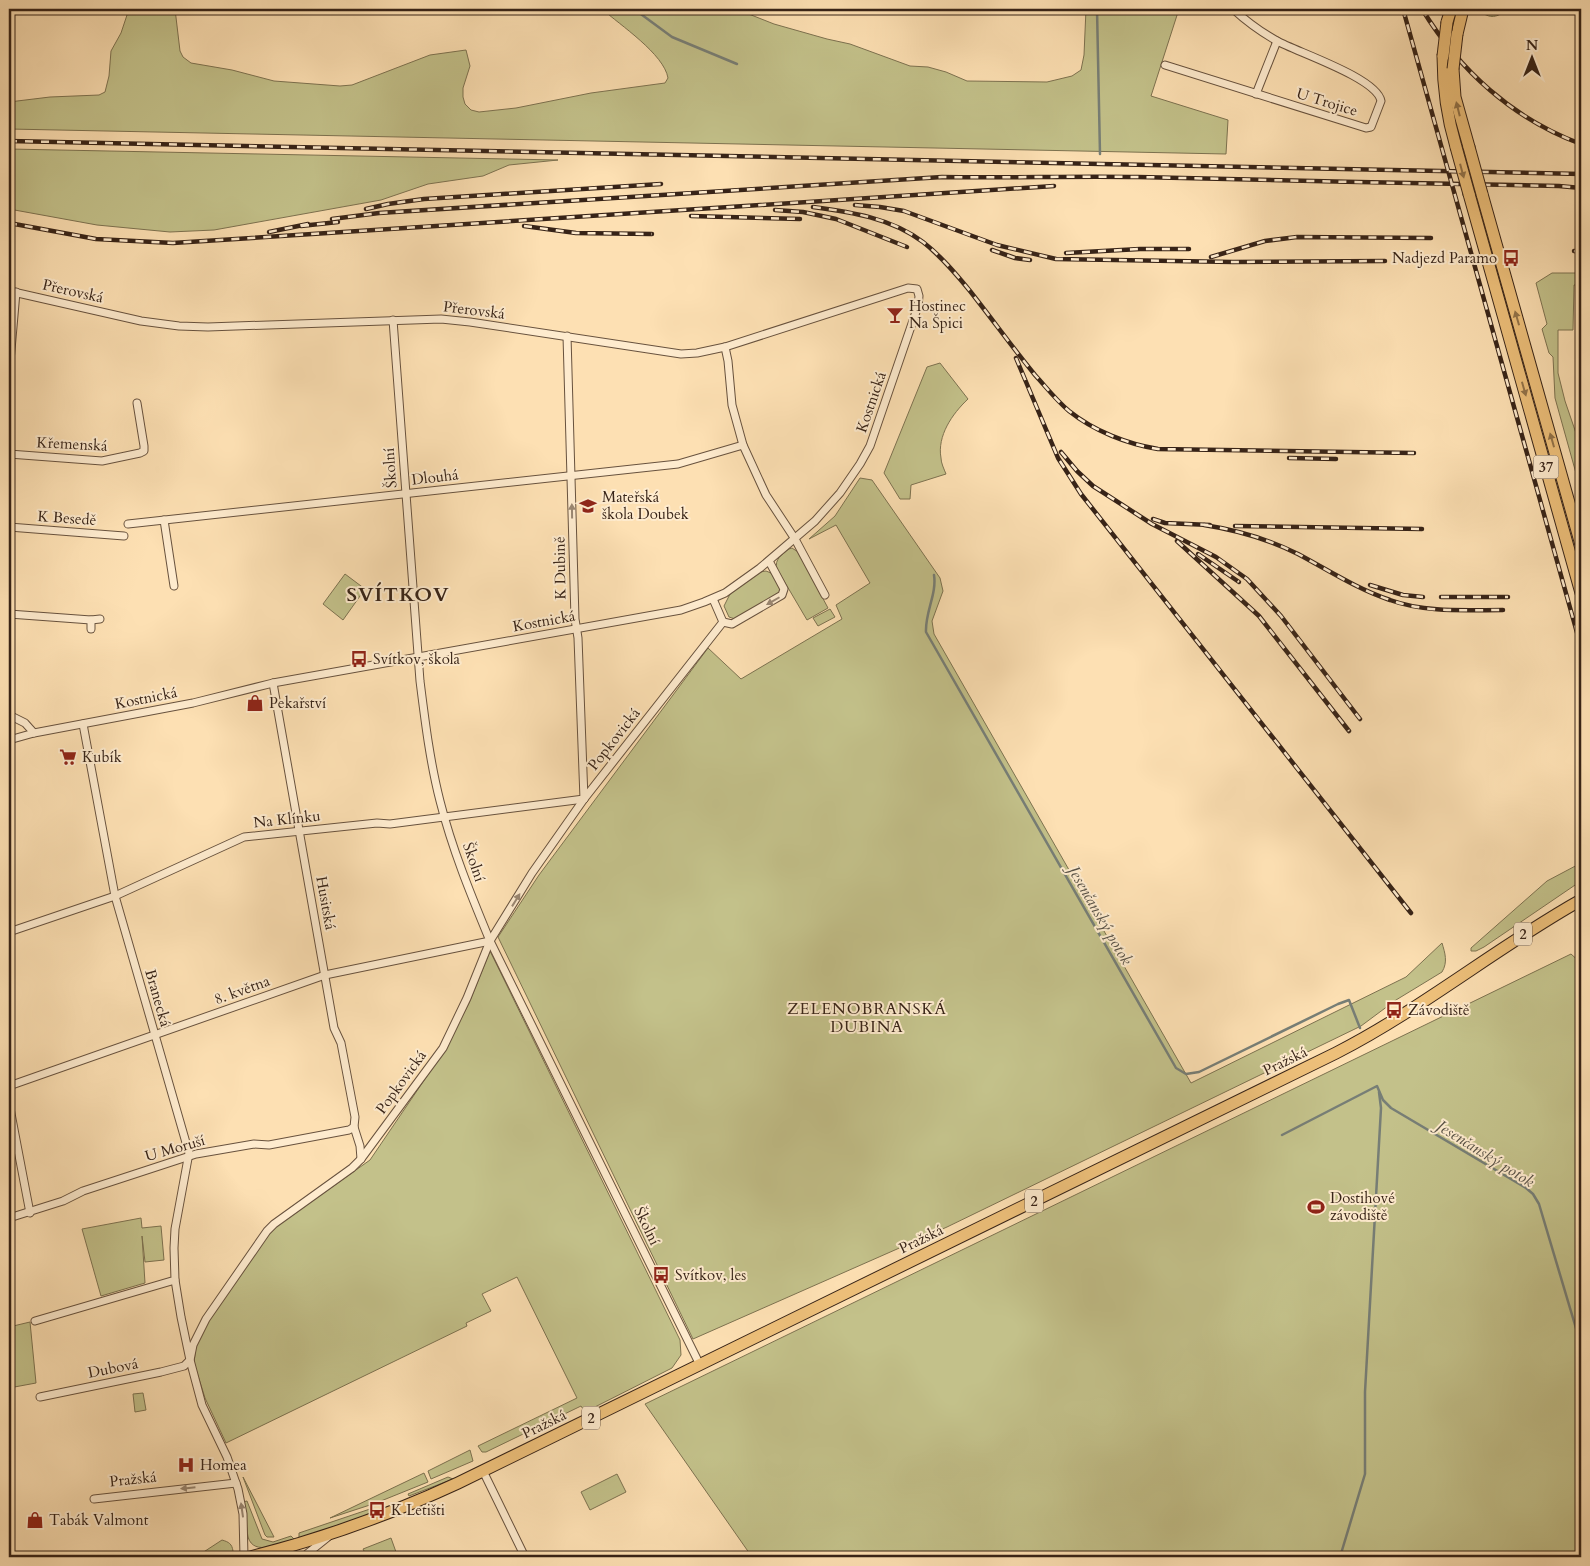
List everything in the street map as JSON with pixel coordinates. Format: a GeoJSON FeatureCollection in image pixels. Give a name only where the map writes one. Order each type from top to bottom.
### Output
{"type":"FeatureCollection","features":[{"type":"Feature","properties":{"kind":"main road","name":"37"},"geometry":{"type":"LineString","coordinates":[[1451,9],[1447,22],[1443,56],[1446,106],[1581,593]]}},
{"type":"Feature","properties":{"kind":"main road","name":"37"},"geometry":{"type":"LineString","coordinates":[[1462,9],[1456,34],[1453,69],[1455,97],[1581,545]]}},
{"type":"Feature","properties":{"kind":"main road","name":"Pražská"},"geometry":{"type":"LineString","coordinates":[[250,1557],[343,1530],[425,1498],[1349,1046],[1420,1003],[1519,937],[1581,900]]}},
{"type":"Feature","properties":{"kind":"street","name":"U Trojice"},"geometry":{"type":"LineString","coordinates":[[1165,65],[1368,128],[1372,124],[1380,105],[1381,98],[1379,94],[1362,81],[1277,41],[1248,22],[1233,9]]}},
{"type":"Feature","properties":{"kind":"street"},"geometry":{"type":"LineString","coordinates":[[1256,94],[1277,41]]}},
{"type":"Feature","properties":{"kind":"street","name":"Přerovská"},"geometry":{"type":"LineString","coordinates":[[12,292],[141,321],[179,326],[208,327],[449,319],[681,354],[697,354],[725,347],[908,288],[917,289],[920,299]]}},
{"type":"Feature","properties":{"kind":"street"},"geometry":{"type":"LineString","coordinates":[[9,373],[12,292]]}},
{"type":"Feature","properties":{"kind":"street","name":"Kostnická"},"geometry":{"type":"LineString","coordinates":[[9,740],[34,733],[193,703],[273,683],[681,610],[713,599],[737,585],[769,561],[815,521],[840,493],[870,446],[920,299]]}},
{"type":"Feature","properties":{"kind":"street","name":"Školní"},"geometry":{"type":"LineString","coordinates":[[393,320],[418,656],[426,731],[444,816],[462,871],[490,941],[700,1364]]}},
{"type":"Feature","properties":{"kind":"street","name":"K Dubině"},"geometry":{"type":"LineString","coordinates":[[567,336],[575,619],[584,799]]}},
{"type":"Feature","properties":{"kind":"street"},"geometry":{"type":"LineString","coordinates":[[725,347],[732,405],[743,446],[766,495],[795,539],[825,595]]}},
{"type":"Feature","properties":{"kind":"street","name":"Křemenská"},"geometry":{"type":"LineString","coordinates":[[9,454],[102,461],[140,453],[144,451],[144,446],[137,403]]}},
{"type":"Feature","properties":{"kind":"street","name":"Dlouhá"},"geometry":{"type":"LineString","coordinates":[[128,524],[688,462],[743,446]]}},
{"type":"Feature","properties":{"kind":"street"},"geometry":{"type":"LineString","coordinates":[[164,520],[176,573],[174,586]]}},
{"type":"Feature","properties":{"kind":"street","name":"K Besedě"},"geometry":{"type":"LineString","coordinates":[[9,527],[124,536]]}},
{"type":"Feature","properties":{"kind":"street"},"geometry":{"type":"LineString","coordinates":[[713,599],[722,622],[732,624],[782,595],[784,589],[769,561]]}},
{"type":"Feature","properties":{"kind":"street"},"geometry":{"type":"LineString","coordinates":[[9,614],[100,619]]}},
{"type":"Feature","properties":{"kind":"street"},"geometry":{"type":"LineString","coordinates":[[91,620],[91,629]]}},
{"type":"Feature","properties":{"kind":"street","name":"Popkovická"},"geometry":{"type":"LineString","coordinates":[[190,1360],[193,1346],[206,1319],[267,1231],[352,1168],[361,1159],[443,1048],[467,998],[490,941],[532,873],[584,799],[722,622]]}},
{"type":"Feature","properties":{"kind":"street","name":"Husitská"},"geometry":{"type":"LineString","coordinates":[[273,683],[334,1028],[341,1043],[361,1159]]}},
{"type":"Feature","properties":{"kind":"street"},"geometry":{"type":"LineString","coordinates":[[9,714],[25,723],[34,733]]}},
{"type":"Feature","properties":{"kind":"street","name":"Branecká"},"geometry":{"type":"LineString","coordinates":[[83,724],[114,896],[189,1156],[175,1229],[174,1248],[175,1280],[190,1360]]}},
{"type":"Feature","properties":{"kind":"street","name":"Na Klínku"},"geometry":{"type":"LineString","coordinates":[[9,932],[114,896],[239,839],[250,836],[377,823],[390,824],[584,799]]}},
{"type":"Feature","properties":{"kind":"street","name":"8. května"},"geometry":{"type":"LineString","coordinates":[[9,1086],[325,975],[490,941]]}},
{"type":"Feature","properties":{"kind":"street"},"geometry":{"type":"LineString","coordinates":[[9,1103],[30,1213]]}},
{"type":"Feature","properties":{"kind":"street","name":"U Moruší"},"geometry":{"type":"LineString","coordinates":[[9,1218],[30,1213],[66,1200],[84,1191],[189,1156],[254,1144],[269,1145],[349,1130],[354,1127]]}},
{"type":"Feature","properties":{"kind":"street"},"geometry":{"type":"LineString","coordinates":[[358,1138],[373,1144]]}},
{"type":"Feature","properties":{"kind":"street"},"geometry":{"type":"LineString","coordinates":[[35,1322],[175,1280]]}},
{"type":"Feature","properties":{"kind":"street"},"geometry":{"type":"LineString","coordinates":[[190,1360],[203,1409],[226,1457],[242,1504],[244,1557]]}},
{"type":"Feature","properties":{"kind":"street","name":"Dubová"},"geometry":{"type":"LineString","coordinates":[[40,1396],[164,1372],[184,1366],[190,1360]]}},
{"type":"Feature","properties":{"kind":"street"},"geometry":{"type":"LineString","coordinates":[[483,1471],[525,1557]]}},
{"type":"Feature","properties":{"kind":"street","name":"Pražská"},"geometry":{"type":"LineString","coordinates":[[94,1499],[236,1483]]}},
{"type":"Feature","properties":{"kind":"street"},"geometry":{"type":"LineString","coordinates":[[303,1557],[327,1538],[343,1530]]}},
{"type":"Feature","properties":{"kind":"shaded area"},"geometry":{"type":"Polygon","coordinates":[[[129,9],[175,9],[180,51],[183,57],[191,63],[232,70],[274,81],[340,86],[352,85],[430,55],[466,50],[470,66],[463,88],[463,97],[465,104],[471,110],[479,112],[516,108],[591,93],[665,83],[668,78],[659,59],[602,9],[736,9],[774,24],[850,44],[910,66],[928,67],[946,72],[967,81],[1047,82],[1072,76],[1081,70],[1084,55],[1086,9],[1179,9],[1151,96],[1228,120],[1226,154],[9,129],[9,102],[50,97],[99,95],[105,92],[109,76],[111,51],[121,33],[129,9]]]}},
{"type":"Feature","properties":{"kind":"shaded area"},"geometry":{"type":"Polygon","coordinates":[[[1484,9],[1508,9],[1498,15],[1489,16],[1481,12],[1484,9]]]}},
{"type":"Feature","properties":{"kind":"shaded area"},"geometry":{"type":"Polygon","coordinates":[[[9,149],[558,160],[509,165],[483,176],[428,184],[381,200],[214,230],[170,232],[97,225],[9,209],[9,149]]]}},
{"type":"Feature","properties":{"kind":"shaded area"},"geometry":{"type":"Polygon","coordinates":[[[1552,273],[1581,273],[1581,285],[1574,285],[1573,330],[1558,330],[1558,373],[1578,439],[1581,439],[1581,483],[1579,484],[1555,398],[1553,357],[1549,353],[1542,329],[1547,324],[1536,283],[1552,273]]]}},
{"type":"Feature","properties":{"kind":"shaded area"},"geometry":{"type":"Polygon","coordinates":[[[940,363],[968,399],[951,418],[941,442],[940,450],[946,474],[911,485],[910,499],[900,499],[884,473],[927,367],[940,363]]]}},
{"type":"Feature","properties":{"kind":"shaded area"},"geometry":{"type":"Polygon","coordinates":[[[860,478],[872,480],[940,578],[943,591],[932,621],[934,634],[1191,1083],[1406,977],[1442,943],[1445,965],[1442,972],[1396,1000],[1361,1026],[947,1227],[693,1339],[498,937],[539,875],[708,648],[741,679],[842,619],[836,605],[870,583],[836,525],[809,539],[835,516],[860,478]]]}},
{"type":"Feature","properties":{"kind":"shaded area"},"geometry":{"type":"Polygon","coordinates":[[[792,548],[798,552],[828,608],[807,620],[776,566],[779,558],[792,548]]]}},
{"type":"Feature","properties":{"kind":"shaded area"},"geometry":{"type":"Polygon","coordinates":[[[766,571],[771,573],[780,587],[780,594],[735,619],[729,617],[724,606],[730,594],[760,572],[766,571]]]}},
{"type":"Feature","properties":{"kind":"shaded area"},"geometry":{"type":"Polygon","coordinates":[[[345,574],[365,589],[343,620],[323,604],[345,574]]]}},
{"type":"Feature","properties":{"kind":"shaded area"},"geometry":{"type":"Polygon","coordinates":[[[830,609],[835,617],[818,626],[813,618],[830,609]]]}},
{"type":"Feature","properties":{"kind":"shaded area"},"geometry":{"type":"Polygon","coordinates":[[[1581,863],[1581,881],[1484,947],[1471,951],[1471,948],[1547,881],[1581,863]]]}},
{"type":"Feature","properties":{"kind":"shaded area"},"geometry":{"type":"Polygon","coordinates":[[[490,951],[680,1340],[681,1355],[672,1368],[585,1412],[581,1406],[486,1452],[482,1452],[478,1446],[577,1398],[517,1277],[482,1294],[491,1311],[466,1323],[467,1326],[226,1443],[205,1398],[194,1363],[196,1346],[207,1323],[267,1233],[370,1160],[446,1048],[469,1003],[490,951]]]}},
{"type":"Feature","properties":{"kind":"shaded area","name":"Dostihové závodiště"},"geometry":{"type":"Polygon","coordinates":[[[1571,954],[1581,963],[1581,1557],[752,1557],[645,1404],[1571,954]]]}},
{"type":"Feature","properties":{"kind":"shaded area"},"geometry":{"type":"Polygon","coordinates":[[[141,1218],[142,1228],[161,1226],[164,1260],[145,1262],[142,1236],[145,1283],[101,1296],[82,1229],[141,1218]]]}},
{"type":"Feature","properties":{"kind":"shaded area"},"geometry":{"type":"Polygon","coordinates":[[[30,1322],[36,1383],[9,1388],[9,1327],[30,1322]]]}},
{"type":"Feature","properties":{"kind":"shaded area"},"geometry":{"type":"Polygon","coordinates":[[[143,1393],[146,1410],[135,1412],[133,1394],[143,1393]]]}},
{"type":"Feature","properties":{"kind":"shaded area"},"geometry":{"type":"Polygon","coordinates":[[[470,1450],[473,1461],[431,1479],[428,1471],[470,1450]]]}},
{"type":"Feature","properties":{"kind":"shaded area"},"geometry":{"type":"Polygon","coordinates":[[[424,1473],[428,1482],[376,1503],[330,1518],[424,1473]]]}},
{"type":"Feature","properties":{"kind":"shaded area"},"geometry":{"type":"Polygon","coordinates":[[[617,1474],[626,1492],[590,1510],[581,1492],[617,1474]]]}},
{"type":"Feature","properties":{"kind":"shaded area"},"geometry":{"type":"Polygon","coordinates":[[[243,1477],[274,1537],[267,1537],[265,1535],[243,1477]]]}},
{"type":"Feature","properties":{"kind":"shaded area"},"geometry":{"type":"Polygon","coordinates":[[[448,1477],[453,1479],[409,1496],[408,1494],[448,1477]]]}},
{"type":"Feature","properties":{"kind":"shaded area"},"geometry":{"type":"Polygon","coordinates":[[[247,1501],[262,1539],[273,1542],[291,1536],[294,1539],[268,1547],[256,1546],[251,1543],[248,1537],[243,1502],[247,1501]]]}},
{"type":"Feature","properties":{"kind":"shaded area"},"geometry":{"type":"Polygon","coordinates":[[[373,1508],[374,1511],[363,1517],[299,1538],[299,1533],[373,1508]]]}},
{"type":"Feature","properties":{"kind":"shaded area"},"geometry":{"type":"Polygon","coordinates":[[[391,1538],[396,1552],[381,1557],[367,1557],[363,1549],[391,1538]]]}},
{"type":"Feature","properties":{"kind":"shaded area"},"geometry":{"type":"Polygon","coordinates":[[[222,1540],[231,1545],[233,1551],[216,1558],[184,1557],[199,1555],[222,1540]]]}},
{"type":"Feature","properties":{"kind":"waterway"},"geometry":{"type":"LineString","coordinates":[[634,9],[672,37],[737,64]]}},
{"type":"Feature","properties":{"kind":"waterway","name":"Jesenčanský potok"},"geometry":{"type":"LineString","coordinates":[[1097,9],[1100,154]]}},
{"type":"Feature","properties":{"kind":"waterway","name":"Jesenčanský potok"},"geometry":{"type":"LineString","coordinates":[[934,575],[934,589],[927,617],[926,632],[1176,1068],[1186,1074],[1199,1072],[1349,1000],[1360,1028]]}},
{"type":"Feature","properties":{"kind":"waterway","name":"Jesenčanský potok"},"geometry":{"type":"LineString","coordinates":[[1282,1135],[1377,1086],[1383,1100],[1391,1108],[1526,1188],[1533,1194],[1539,1204],[1581,1345]]}},
{"type":"Feature","properties":{"kind":"waterway"},"geometry":{"type":"LineString","coordinates":[[1340,1557],[1365,1474],[1365,1392],[1381,1108],[1379,1092]]}},
{"type":"Feature","properties":{"kind":"railway"},"geometry":{"type":"LineString","coordinates":[[1403,9],[1581,647]]}},
{"type":"Feature","properties":{"kind":"railway"},"geometry":{"type":"LineString","coordinates":[[1422,9],[1453,52],[1490,90],[1533,121],[1556,134],[1581,144]]}},
{"type":"Feature","properties":{"kind":"railway"},"geometry":{"type":"LineString","coordinates":[[9,141],[1581,174]]}},
{"type":"Feature","properties":{"kind":"railway"},"geometry":{"type":"LineString","coordinates":[[332,219],[379,213],[942,177],[1138,177],[1581,188]]}},
{"type":"Feature","properties":{"kind":"railway"},"geometry":{"type":"LineString","coordinates":[[366,209],[424,199],[661,184]]}},
{"type":"Feature","properties":{"kind":"railway"},"geometry":{"type":"LineString","coordinates":[[9,223],[96,239],[173,243],[1054,186]]}},
{"type":"Feature","properties":{"kind":"railway"},"geometry":{"type":"LineString","coordinates":[[855,205],[904,211],[997,245],[1056,259],[1233,262],[1385,261]]}},
{"type":"Feature","properties":{"kind":"railway"},"geometry":{"type":"LineString","coordinates":[[813,207],[870,217],[898,227],[930,247],[970,291],[1035,375],[1060,402],[1089,425],[1111,436],[1158,449],[1414,453]]}},
{"type":"Feature","properties":{"kind":"railway"},"geometry":{"type":"LineString","coordinates":[[775,210],[803,212],[836,219],[907,247]]}},
{"type":"Feature","properties":{"kind":"railway"},"geometry":{"type":"LineString","coordinates":[[691,216],[800,219]]}},
{"type":"Feature","properties":{"kind":"railway"},"geometry":{"type":"LineString","coordinates":[[301,226],[338,222]]}},
{"type":"Feature","properties":{"kind":"railway"},"geometry":{"type":"LineString","coordinates":[[269,232],[308,224]]}},
{"type":"Feature","properties":{"kind":"railway"},"geometry":{"type":"LineString","coordinates":[[524,226],[576,233],[652,234]]}},
{"type":"Feature","properties":{"kind":"railway"},"geometry":{"type":"LineString","coordinates":[[1211,257],[1265,241],[1297,237],[1431,238]]}},
{"type":"Feature","properties":{"kind":"railway"},"geometry":{"type":"LineString","coordinates":[[1066,253],[1140,249],[1189,249]]}},
{"type":"Feature","properties":{"kind":"railway"},"geometry":{"type":"LineString","coordinates":[[992,250],[1015,258],[1030,260]]}},
{"type":"Feature","properties":{"kind":"railway"},"geometry":{"type":"LineString","coordinates":[[1574,251],[1581,252]]}},
{"type":"Feature","properties":{"kind":"railway"},"geometry":{"type":"LineString","coordinates":[[1016,358],[1058,458],[1081,494],[1411,913]]}},
{"type":"Feature","properties":{"kind":"railway"},"geometry":{"type":"LineString","coordinates":[[1061,452],[1093,486],[1152,524],[1216,557],[1247,579],[1281,616],[1360,719]]}},
{"type":"Feature","properties":{"kind":"railway"},"geometry":{"type":"LineString","coordinates":[[1289,458],[1336,459]]}},
{"type":"Feature","properties":{"kind":"railway"},"geometry":{"type":"LineString","coordinates":[[1153,519],[1165,523],[1210,525]]}},
{"type":"Feature","properties":{"kind":"railway"},"geometry":{"type":"LineString","coordinates":[[1204,525],[1240,532],[1275,544],[1366,590],[1404,604],[1446,610],[1503,610]]}},
{"type":"Feature","properties":{"kind":"railway"},"geometry":{"type":"LineString","coordinates":[[1235,526],[1422,529]]}},
{"type":"Feature","properties":{"kind":"railway"},"geometry":{"type":"LineString","coordinates":[[1177,541],[1259,616],[1349,731]]}},
{"type":"Feature","properties":{"kind":"railway"},"geometry":{"type":"LineString","coordinates":[[1198,554],[1239,582]]}},
{"type":"Feature","properties":{"kind":"railway"},"geometry":{"type":"LineString","coordinates":[[1370,585],[1403,595],[1423,597]]}},
{"type":"Feature","properties":{"kind":"railway"},"geometry":{"type":"LineString","coordinates":[[1441,597],[1508,597]]}},
{"type":"Feature","properties":{"kind":"place","name":"Nadjezd Paramo"},"geometry":{"type":"Point","coordinates":[1511,258]}},
{"type":"Feature","properties":{"kind":"place","name":"Hostinec Na Špici"},"geometry":{"type":"Point","coordinates":[895,315]}},
{"type":"Feature","properties":{"kind":"place","name":"Mateřská škola Doubek"},"geometry":{"type":"Point","coordinates":[588,506]}},
{"type":"Feature","properties":{"kind":"place","name":"Svítkov, škola"},"geometry":{"type":"Point","coordinates":[359,659]}},
{"type":"Feature","properties":{"kind":"place","name":"Pekařství"},"geometry":{"type":"Point","coordinates":[255,703]}},
{"type":"Feature","properties":{"kind":"place","name":"Kubík"},"geometry":{"type":"Point","coordinates":[68,757]}},
{"type":"Feature","properties":{"kind":"place","name":"Závodiště"},"geometry":{"type":"Point","coordinates":[1394,1010]}},
{"type":"Feature","properties":{"kind":"place","name":"Dostihové závodiště"},"geometry":{"type":"Point","coordinates":[1316,1207]}},
{"type":"Feature","properties":{"kind":"place","name":"Svítkov, les"},"geometry":{"type":"Point","coordinates":[661,1275]}},
{"type":"Feature","properties":{"kind":"place","name":"Homea"},"geometry":{"type":"Point","coordinates":[186,1465]}},
{"type":"Feature","properties":{"kind":"place","name":"K Letišti"},"geometry":{"type":"Point","coordinates":[377,1510]}},
{"type":"Feature","properties":{"kind":"place","name":"Tabák Valmont"},"geometry":{"type":"Point","coordinates":[35,1520]}},
{"type":"Feature","properties":{"kind":"district","name":"SVÍTKOV"},"geometry":{"type":"Point","coordinates":[398,594]}},
{"type":"Feature","properties":{"kind":"district","name":"ZELENOBRANSKÁ DUBINA"},"geometry":{"type":"Point","coordinates":[867,1017]}}]}
